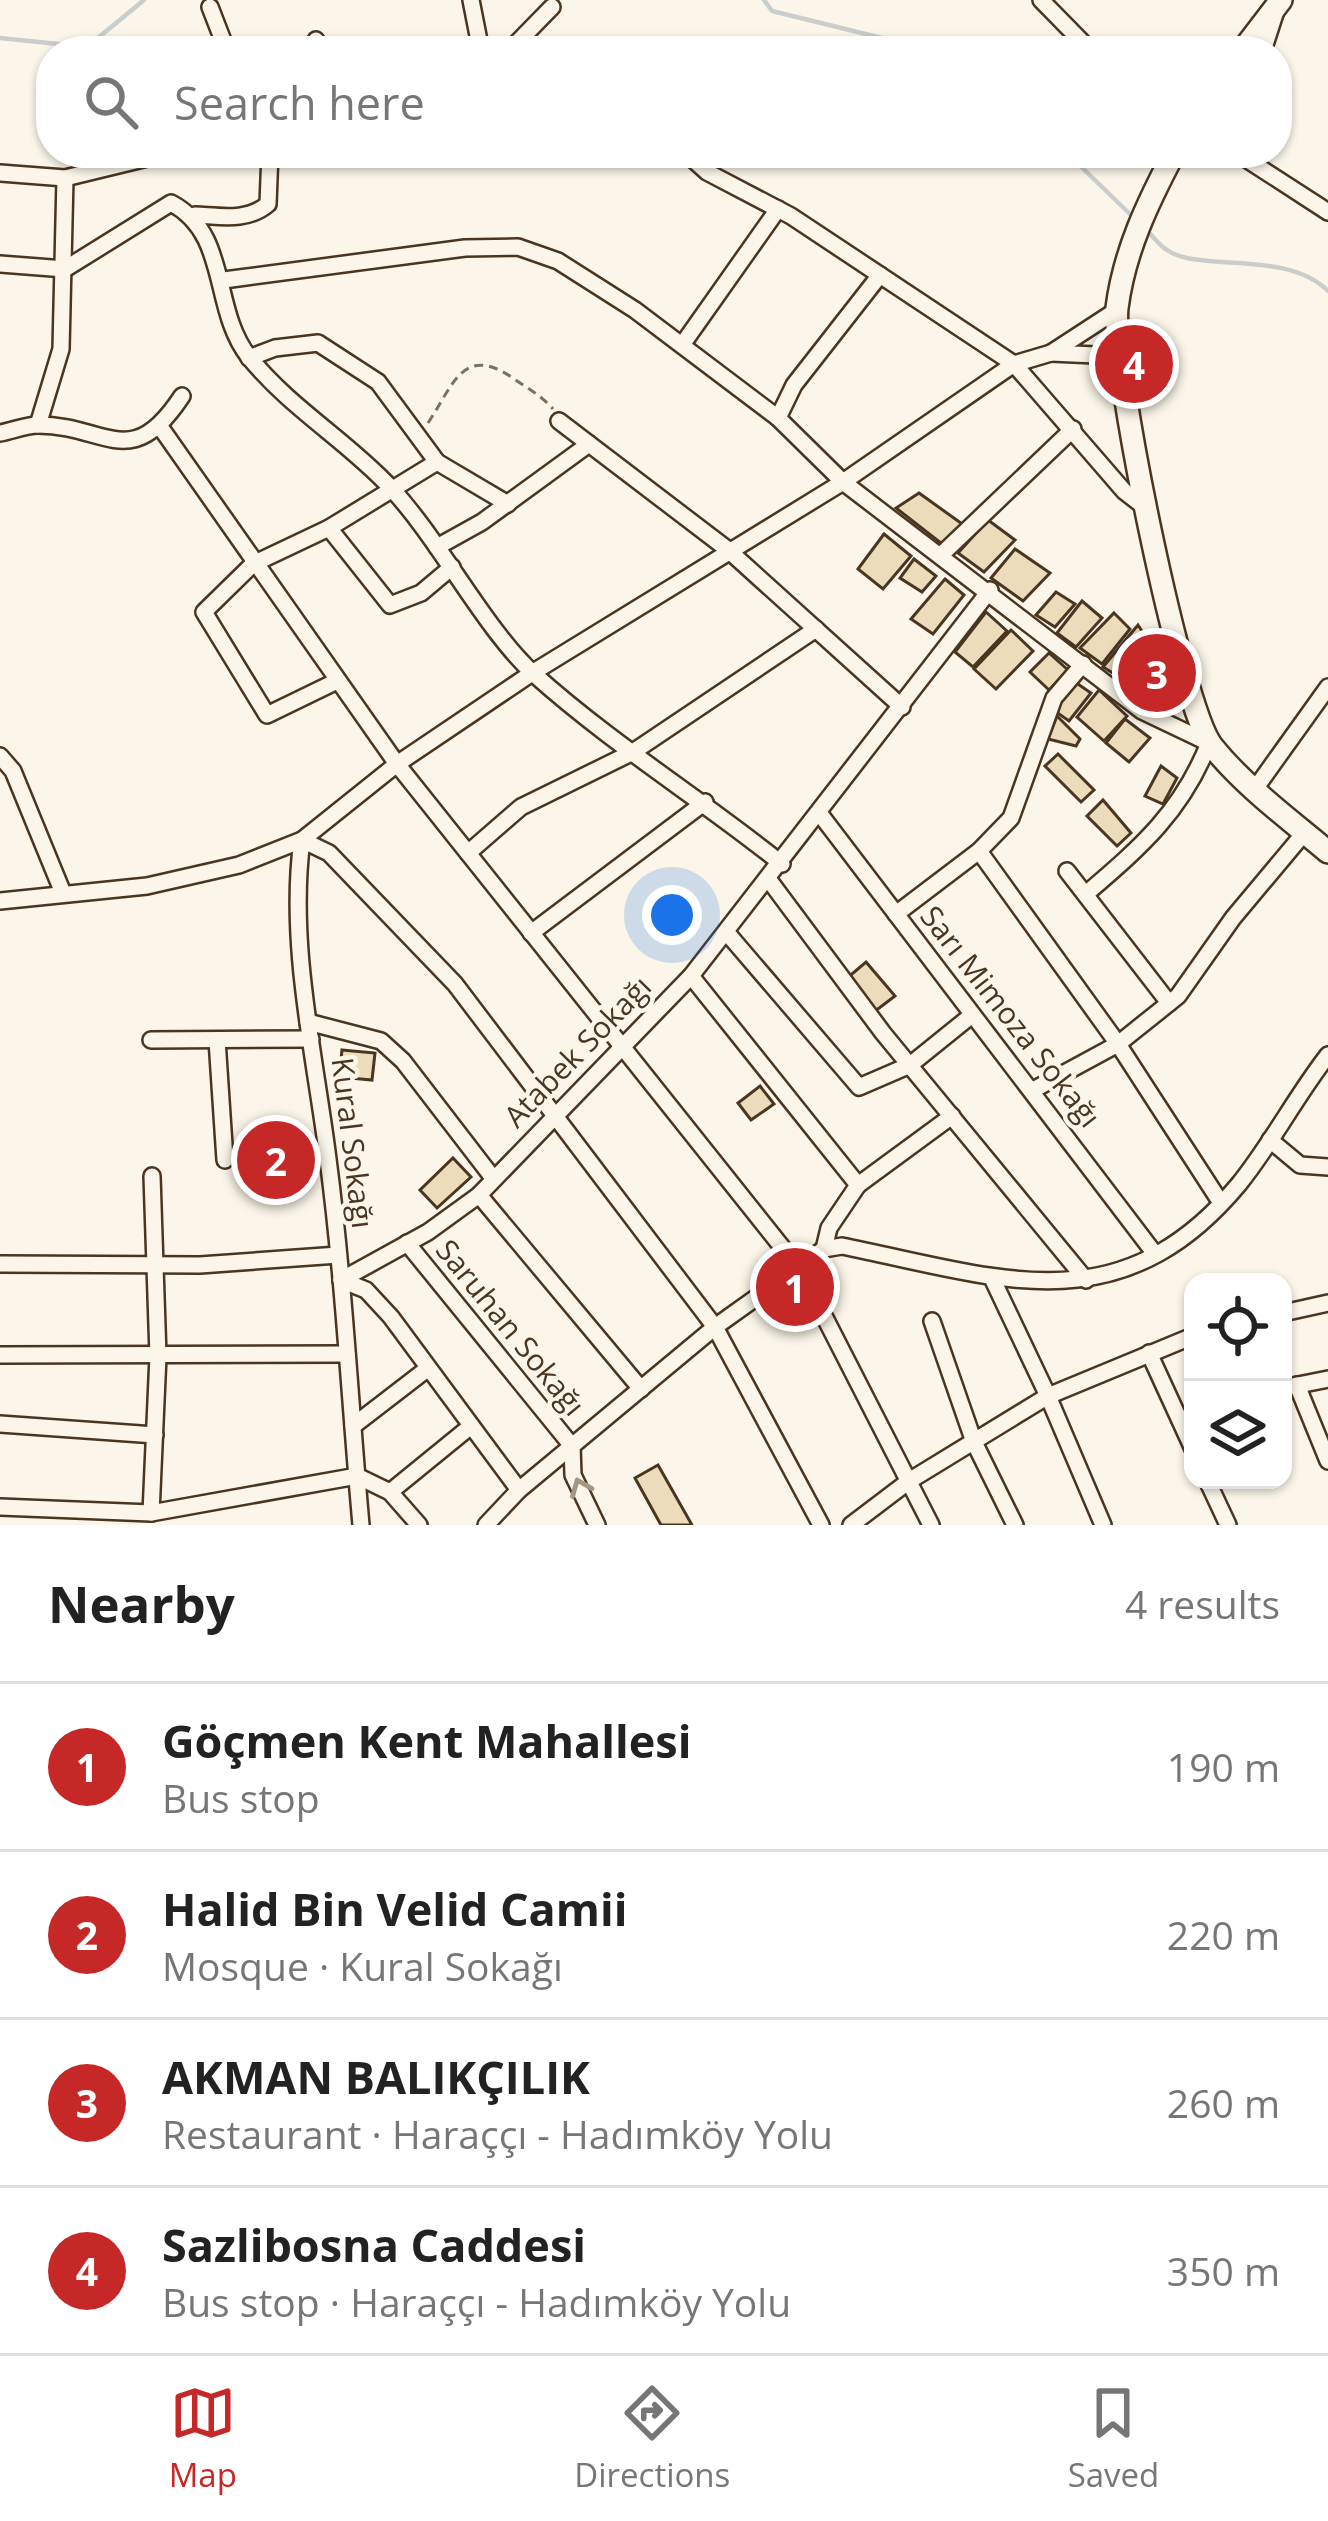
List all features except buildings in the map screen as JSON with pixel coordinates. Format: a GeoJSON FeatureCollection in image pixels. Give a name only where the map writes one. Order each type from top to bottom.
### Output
{"type":"FeatureCollection","features":[{"type":"Feature","properties":{"kind":"main road"},"geometry":{"type":"LineString","coordinates":[[1253,36],[1280,1]]}},
{"type":"Feature","properties":{"kind":"main road"},"geometry":{"type":"LineString","coordinates":[[1166,168],[1128,255],[1117,310],[1118,356],[1186,678],[1209,743],[1328,852]]}},
{"type":"Feature","properties":{"kind":"street"},"geometry":{"type":"LineString","coordinates":[[471,0],[478,36]]}},
{"type":"Feature","properties":{"kind":"street"},"geometry":{"type":"LineString","coordinates":[[1041,0],[1076,36]]}},
{"type":"Feature","properties":{"kind":"street"},"geometry":{"type":"LineString","coordinates":[[1268,36],[1280,1]]}},
{"type":"Feature","properties":{"kind":"street"},"geometry":{"type":"LineString","coordinates":[[210,7],[221,36]]}},
{"type":"Feature","properties":{"kind":"street"},"geometry":{"type":"LineString","coordinates":[[524,36],[552,7]]}},
{"type":"Feature","properties":{"kind":"street"},"geometry":{"type":"LineString","coordinates":[[0,172],[64,178],[106,168]]}},
{"type":"Feature","properties":{"kind":"street"},"geometry":{"type":"LineString","coordinates":[[0,264],[65,268],[171,202],[195,215],[245,217],[268,204],[269,168]]}},
{"type":"Feature","properties":{"kind":"street"},"geometry":{"type":"LineString","coordinates":[[703,168],[778,209],[1014,364],[1124,490],[1147,509]]}},
{"type":"Feature","properties":{"kind":"street"},"geometry":{"type":"LineString","coordinates":[[1260,168],[1328,212]]}},
{"type":"Feature","properties":{"kind":"street"},"geometry":{"type":"LineString","coordinates":[[38,425],[61,349],[64,178]]}},
{"type":"Feature","properties":{"kind":"street"},"geometry":{"type":"LineString","coordinates":[[682,345],[778,209]]}},
{"type":"Feature","properties":{"kind":"street"},"geometry":{"type":"LineString","coordinates":[[195,215],[224,280],[223,309],[273,388],[389,487],[532,673],[782,863]]}},
{"type":"Feature","properties":{"kind":"street"},"geometry":{"type":"LineString","coordinates":[[224,280],[465,248],[518,247],[558,261],[682,345],[778,418],[843,482],[943,554],[1142,711],[1209,743],[1190,789],[1144,844],[1087,892]]}},
{"type":"Feature","properties":{"kind":"street"},"geometry":{"type":"LineString","coordinates":[[778,418],[794,385],[880,275]]}},
{"type":"Feature","properties":{"kind":"street"},"geometry":{"type":"LineString","coordinates":[[0,901],[147,886],[239,865],[302,841],[397,764],[532,673],[843,482],[1014,364],[1051,353],[1117,310]]}},
{"type":"Feature","properties":{"kind":"street"},"geometry":{"type":"LineString","coordinates":[[250,358],[275,348],[318,343],[378,382],[437,462],[508,504]]}},
{"type":"Feature","properties":{"kind":"street"},"geometry":{"type":"LineString","coordinates":[[1051,353],[1118,356]]}},
{"type":"Feature","properties":{"kind":"street"},"geometry":{"type":"LineString","coordinates":[[0,434],[38,425],[85,436],[137,439],[161,428],[182,396]]}},
{"type":"Feature","properties":{"kind":"street"},"geometry":{"type":"LineString","coordinates":[[559,421],[728,549],[902,707]]}},
{"type":"Feature","properties":{"kind":"street"},"geometry":{"type":"LineString","coordinates":[[161,428],[397,764],[796,1265],[931,1525]]}},
{"type":"Feature","properties":{"kind":"street"},"geometry":{"type":"LineString","coordinates":[[943,554],[1073,429]]}},
{"type":"Feature","properties":{"kind":"street"},"geometry":{"type":"LineString","coordinates":[[437,547],[508,504],[590,444]]}},
{"type":"Feature","properties":{"kind":"street"},"geometry":{"type":"LineString","coordinates":[[337,681],[267,715],[204,612],[253,564],[329,528],[389,487],[437,462]]}},
{"type":"Feature","properties":{"kind":"street"},"geometry":{"type":"LineString","coordinates":[[329,528],[390,605],[421,593],[452,566]]}},
{"type":"Feature","properties":{"kind":"street","name":"Atabek Sokağı"},"geometry":{"type":"LineString","coordinates":[[340,1280],[479,1195],[691,976],[728,934],[989,590]]}},
{"type":"Feature","properties":{"kind":"street"},"geometry":{"type":"LineString","coordinates":[[468,854],[521,807],[633,752],[816,628]]}},
{"type":"Feature","properties":{"kind":"street"},"geometry":{"type":"LineString","coordinates":[[896,914],[979,851],[1011,818],[1054,698],[1083,664]]}},
{"type":"Feature","properties":{"kind":"street"},"geometry":{"type":"LineString","coordinates":[[1255,789],[1323,707],[1328,687]]}},
{"type":"Feature","properties":{"kind":"street"},"geometry":{"type":"LineString","coordinates":[[0,756],[13,770],[63,893]]}},
{"type":"Feature","properties":{"kind":"street"},"geometry":{"type":"LineString","coordinates":[[531,933],[705,802]]}},
{"type":"Feature","properties":{"kind":"street","name":"Sarı Mimoza Sokağı"},"geometry":{"type":"LineString","coordinates":[[820,814],[1155,1254]]}},
{"type":"Feature","properties":{"kind":"street"},"geometry":{"type":"LineString","coordinates":[[1033,1090],[1118,1044],[1169,1003],[1305,832]]}},
{"type":"Feature","properties":{"kind":"street"},"geometry":{"type":"LineString","coordinates":[[302,841],[329,853],[455,984],[715,1327],[821,1525]]}},
{"type":"Feature","properties":{"kind":"street","name":"Kural Sokağı"},"geometry":{"type":"LineString","coordinates":[[302,841],[297,879],[310,1031],[338,1255],[361,1525]]}},
{"type":"Feature","properties":{"kind":"street"},"geometry":{"type":"LineString","coordinates":[[979,851],[1118,1044],[1221,1203]]}},
{"type":"Feature","properties":{"kind":"street"},"geometry":{"type":"LineString","coordinates":[[1067,871],[1169,1003]]}},
{"type":"Feature","properties":{"kind":"street"},"geometry":{"type":"LineString","coordinates":[[769,880],[910,1065],[1086,1280]]}},
{"type":"Feature","properties":{"kind":"street"},"geometry":{"type":"LineString","coordinates":[[728,934],[860,1087],[910,1065],[972,1015]]}},
{"type":"Feature","properties":{"kind":"street"},"geometry":{"type":"LineString","coordinates":[[691,976],[858,1185]]}},
{"type":"Feature","properties":{"kind":"street"},"geometry":{"type":"LineString","coordinates":[[151,1040],[217,1040],[310,1031],[381,1041],[403,1061],[494,1178]]}},
{"type":"Feature","properties":{"kind":"street"},"geometry":{"type":"LineString","coordinates":[[217,1040],[225,1160]]}},
{"type":"Feature","properties":{"kind":"street"},"geometry":{"type":"LineString","coordinates":[[485,1525],[519,1490],[715,1327],[824,1249],[842,1246],[992,1278],[1086,1280],[1107,1278],[1155,1254],[1221,1203],[1328,1055]]}},
{"type":"Feature","properties":{"kind":"street"},"geometry":{"type":"LineString","coordinates":[[824,1249],[830,1228],[858,1185],[952,1116]]}},
{"type":"Feature","properties":{"kind":"street"},"geometry":{"type":"LineString","coordinates":[[1270,1140],[1300,1165],[1328,1167]]}},
{"type":"Feature","properties":{"kind":"street"},"geometry":{"type":"LineString","coordinates":[[151,1513],[158,1356],[152,1176]]}},
{"type":"Feature","properties":{"kind":"street"},"geometry":{"type":"LineString","coordinates":[[479,1195],[641,1389]]}},
{"type":"Feature","properties":{"kind":"street","name":"Saruhan Sokağı"},"geometry":{"type":"LineString","coordinates":[[407,1243],[572,1447]]}},
{"type":"Feature","properties":{"kind":"street"},"geometry":{"type":"LineString","coordinates":[[0,1264],[157,1264],[338,1255]]}},
{"type":"Feature","properties":{"kind":"street"},"geometry":{"type":"LineString","coordinates":[[992,1278],[1103,1525]]}},
{"type":"Feature","properties":{"kind":"street"},"geometry":{"type":"LineString","coordinates":[[340,1280],[366,1290],[519,1490]]}},
{"type":"Feature","properties":{"kind":"street"},"geometry":{"type":"LineString","coordinates":[[1292,1311],[1328,1303]]}},
{"type":"Feature","properties":{"kind":"street"},"geometry":{"type":"LineString","coordinates":[[932,1321],[974,1442],[1015,1525]]}},
{"type":"Feature","properties":{"kind":"street"},"geometry":{"type":"LineString","coordinates":[[851,1525],[909,1481],[1048,1396],[1184,1339]]}},
{"type":"Feature","properties":{"kind":"street"},"geometry":{"type":"LineString","coordinates":[[1149,1353],[1184,1409]]}},
{"type":"Feature","properties":{"kind":"street"},"geometry":{"type":"LineString","coordinates":[[0,1355],[346,1354]]}},
{"type":"Feature","properties":{"kind":"street"},"geometry":{"type":"LineString","coordinates":[[352,1426],[428,1370]]}},
{"type":"Feature","properties":{"kind":"street"},"geometry":{"type":"LineString","coordinates":[[1292,1387],[1328,1379]]}},
{"type":"Feature","properties":{"kind":"street"},"geometry":{"type":"LineString","coordinates":[[1292,1391],[1328,1461]]}},
{"type":"Feature","properties":{"kind":"street"},"geometry":{"type":"LineString","coordinates":[[0,1424],[155,1435]]}},
{"type":"Feature","properties":{"kind":"street"},"geometry":{"type":"LineString","coordinates":[[389,1492],[471,1426]]}},
{"type":"Feature","properties":{"kind":"street"},"geometry":{"type":"LineString","coordinates":[[572,1447],[573,1475],[597,1525]]}},
{"type":"Feature","properties":{"kind":"street"},"geometry":{"type":"LineString","coordinates":[[0,1507],[151,1513],[357,1476],[389,1492],[419,1525]]}},
{"type":"Feature","properties":{"kind":"street"},"geometry":{"type":"LineString","coordinates":[[1211,1489],[1228,1525]]}},
{"type":"Feature","properties":{"kind":"street"},"geometry":{"type":"LineString","coordinates":[[65,1513],[79,1525]]}},
{"type":"Feature","properties":{"kind":"path"},"geometry":{"type":"LineString","coordinates":[[420,436],[463,370],[479,362],[493,364],[550,403],[559,421]]}},
{"type":"Feature","properties":{"kind":"waterway"},"geometry":{"type":"LineString","coordinates":[[100,36],[144,0]]}},
{"type":"Feature","properties":{"kind":"waterway"},"geometry":{"type":"LineString","coordinates":[[764,0],[772,11],[874,36]]}},
{"type":"Feature","properties":{"kind":"waterway"},"geometry":{"type":"LineString","coordinates":[[0,38],[36,42]]}},
{"type":"Feature","properties":{"kind":"waterway"},"geometry":{"type":"LineString","coordinates":[[1082,168],[1134,218]]}},
{"type":"Feature","properties":{"kind":"waterway"},"geometry":{"type":"LineString","coordinates":[[1146,230],[1164,248],[1182,257],[1290,270],[1328,291]]}},
{"type":"Feature","properties":{"kind":"place","name":"Sazlibosna Caddesi"},"geometry":{"type":"Point","coordinates":[1134,364]}},
{"type":"Feature","properties":{"kind":"place","name":"AKMAN BALIKÇILIK"},"geometry":{"type":"Point","coordinates":[1157,673]}},
{"type":"Feature","properties":{"kind":"place","name":"Halid Bin Velid Camii"},"geometry":{"type":"Point","coordinates":[276,1160]}},
{"type":"Feature","properties":{"kind":"place","name":"Göçmen Kent Mahallesi"},"geometry":{"type":"Point","coordinates":[795,1287]}}]}
